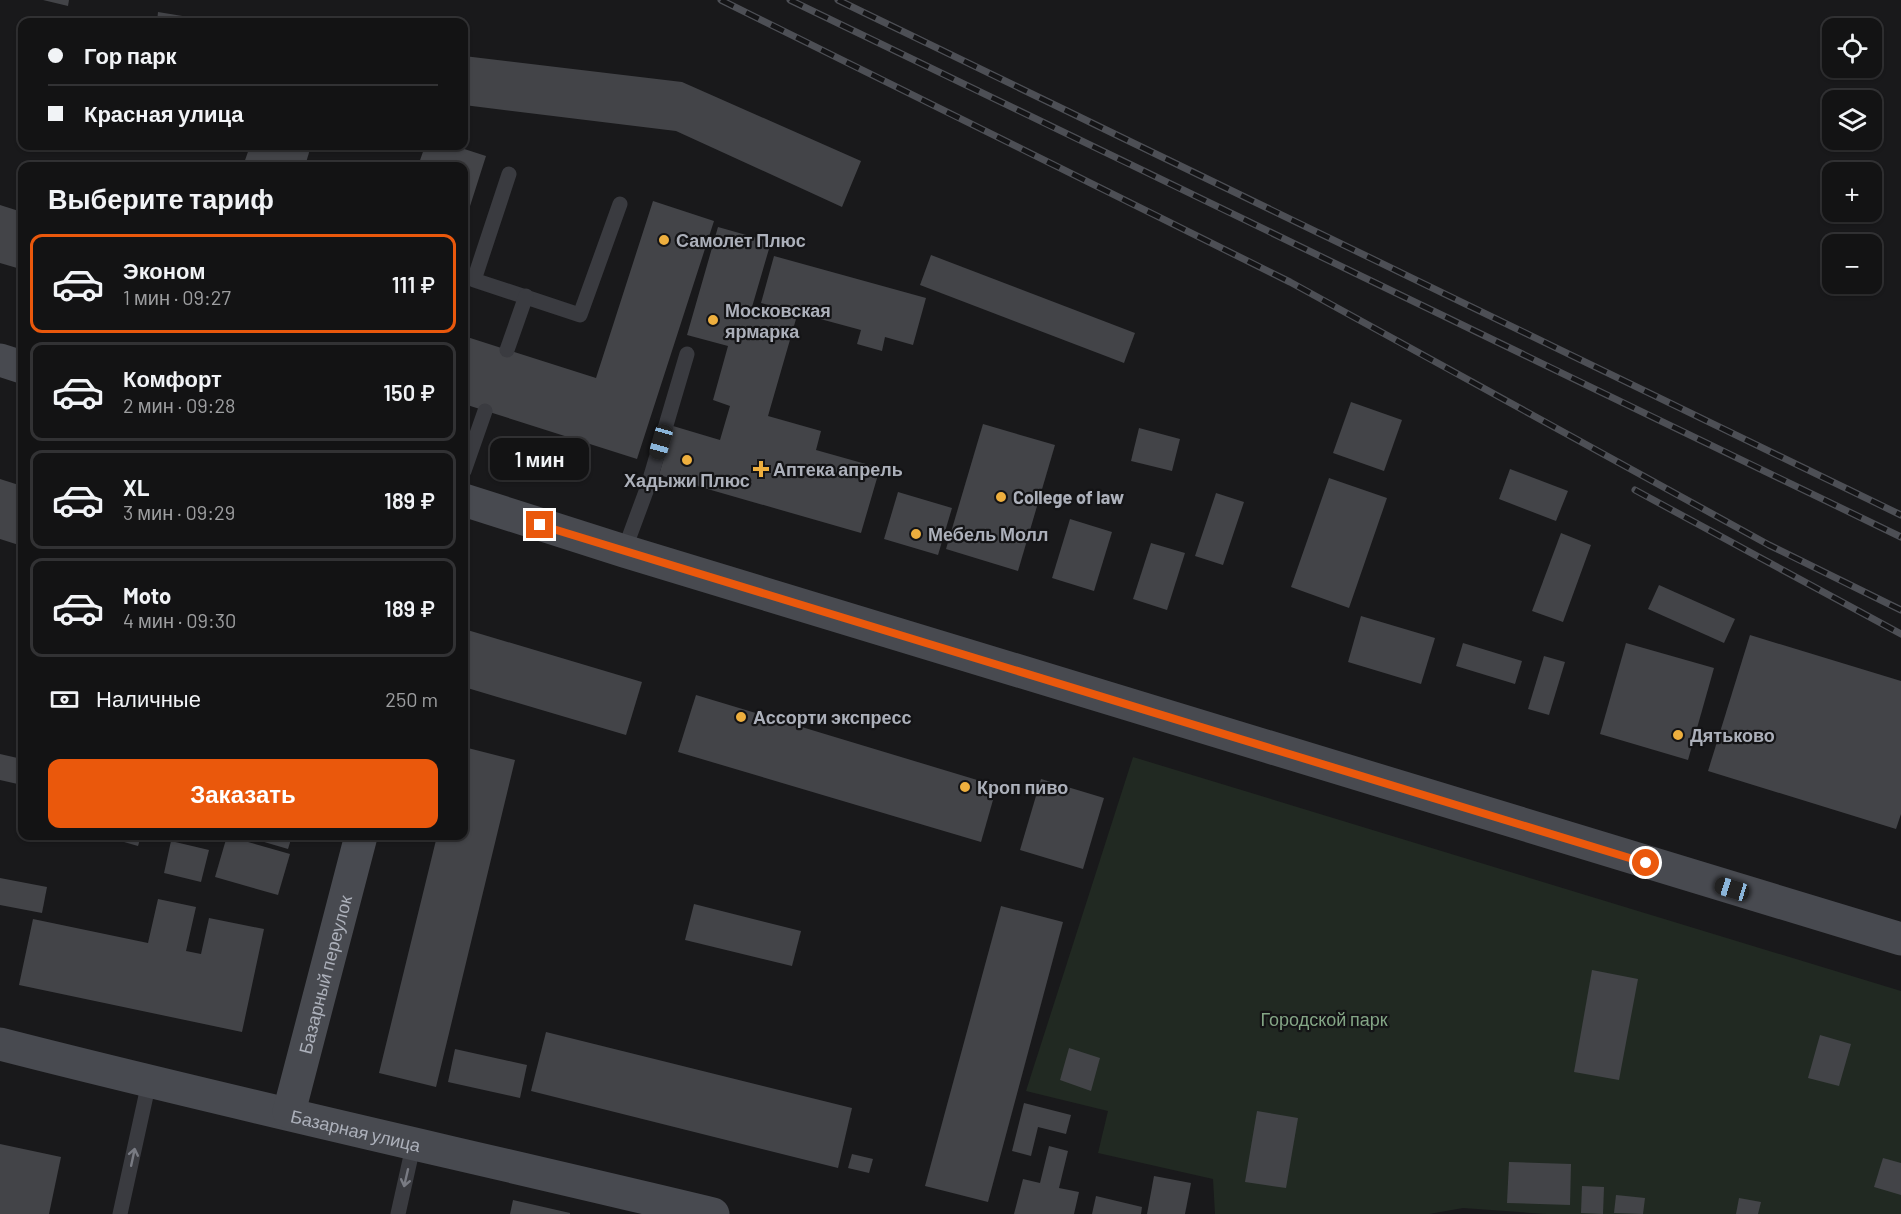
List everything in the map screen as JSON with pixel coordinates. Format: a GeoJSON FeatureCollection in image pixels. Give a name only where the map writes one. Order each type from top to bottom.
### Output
{"type":"FeatureCollection","features":[{"type":"Feature","properties":{"kind":"main road"},"geometry":{"type":"LineString","coordinates":[[0,360],[18,366]]}},
{"type":"Feature","properties":{"kind":"main road"},"geometry":{"type":"LineString","coordinates":[[468,501],[624,551],[1901,939]]}},
{"type":"Feature","properties":{"kind":"main road","name":"Базарный переулок"},"geometry":{"type":"LineString","coordinates":[[289,1112],[360,840]]}},
{"type":"Feature","properties":{"kind":"main road","name":"Базарная улица"},"geometry":{"type":"LineString","coordinates":[[0,1044],[149,1082],[289,1112],[714,1214]]}},
{"type":"Feature","properties":{"kind":"lane"},"geometry":{"type":"LineString","coordinates":[[509,174],[474,280],[580,315],[620,204]]}},
{"type":"Feature","properties":{"kind":"lane"},"geometry":{"type":"LineString","coordinates":[[507,350],[526,296]]}},
{"type":"Feature","properties":{"kind":"lane"},"geometry":{"type":"LineString","coordinates":[[624,551],[648,486],[687,354]]}},
{"type":"Feature","properties":{"kind":"lane"},"geometry":{"type":"LineString","coordinates":[[468,460],[485,411]]}},
{"type":"Feature","properties":{"kind":"lane"},"geometry":{"type":"LineString","coordinates":[[120,1214],[149,1082]]}},
{"type":"Feature","properties":{"kind":"lane"},"geometry":{"type":"LineString","coordinates":[[398,1214],[414,1142]]}},
{"type":"Feature","properties":{"kind":"green space","name":"Городской парк"},"geometry":{"type":"Polygon","coordinates":[[[1133,757],[1901,991],[1901,1214],[1546,1214],[1463,1208],[1429,1214],[1215,1214],[1213,1179],[1098,1153],[1108,1111],[1026,1091],[1133,757]]]}},
{"type":"Feature","properties":{"kind":"building"},"geometry":{"type":"Polygon","coordinates":[[[43,0],[69,0],[68,6],[43,0]]]}},
{"type":"Feature","properties":{"kind":"building"},"geometry":{"type":"Polygon","coordinates":[[[158,12],[195,18],[157,18],[158,12]]]}},
{"type":"Feature","properties":{"kind":"building"},"geometry":{"type":"Polygon","coordinates":[[[468,56],[682,82],[861,161],[842,207],[676,131],[468,105],[468,56]]]}},
{"type":"Feature","properties":{"kind":"building"},"geometry":{"type":"Polygon","coordinates":[[[249,150],[310,150],[306,162],[244,162],[249,150]]]}},
{"type":"Feature","properties":{"kind":"building"},"geometry":{"type":"Polygon","coordinates":[[[424,150],[467,150],[486,156],[468,212],[468,162],[419,162],[424,150]]]}},
{"type":"Feature","properties":{"kind":"building"},"geometry":{"type":"Polygon","coordinates":[[[653,201],[714,221],[637,459],[468,405],[468,337],[596,378],[653,201]]]}},
{"type":"Feature","properties":{"kind":"building"},"geometry":{"type":"Polygon","coordinates":[[[0,205],[18,211],[18,264],[17,268],[0,263],[0,205]]]}},
{"type":"Feature","properties":{"kind":"building"},"geometry":{"type":"Polygon","coordinates":[[[718,227],[771,242],[752,307],[796,319],[768,416],[821,431],[816,450],[880,468],[861,533],[659,475],[673,426],[720,440],[730,406],[713,400],[728,346],[687,335],[718,227]]]}},
{"type":"Feature","properties":{"kind":"building"},"geometry":{"type":"Polygon","coordinates":[[[931,255],[1135,333],[1124,363],[920,285],[931,255]]]}},
{"type":"Feature","properties":{"kind":"building"},"geometry":{"type":"Polygon","coordinates":[[[774,256],[926,298],[913,345],[885,337],[882,351],[857,344],[861,330],[761,303],[774,256]]]}},
{"type":"Feature","properties":{"kind":"building"},"geometry":{"type":"Polygon","coordinates":[[[1351,402],[1402,420],[1384,471],[1333,453],[1351,402]]]}},
{"type":"Feature","properties":{"kind":"building","name":"College of law"},"geometry":{"type":"Polygon","coordinates":[[[983,424],[1055,445],[1018,571],[946,549],[983,424]]]}},
{"type":"Feature","properties":{"kind":"building"},"geometry":{"type":"Polygon","coordinates":[[[1139,428],[1180,439],[1172,471],[1131,461],[1139,428]]]}},
{"type":"Feature","properties":{"kind":"building"},"geometry":{"type":"Polygon","coordinates":[[[1510,469],[1568,491],[1556,521],[1499,499],[1510,469]]]}},
{"type":"Feature","properties":{"kind":"building"},"geometry":{"type":"Polygon","coordinates":[[[1329,478],[1387,498],[1349,608],[1291,587],[1329,478]]]}},
{"type":"Feature","properties":{"kind":"building"},"geometry":{"type":"Polygon","coordinates":[[[0,479],[18,485],[18,545],[0,539],[0,479]]]}},
{"type":"Feature","properties":{"kind":"building"},"geometry":{"type":"Polygon","coordinates":[[[898,492],[952,508],[938,555],[884,539],[898,492]]]}},
{"type":"Feature","properties":{"kind":"building"},"geometry":{"type":"Polygon","coordinates":[[[1216,493],[1244,502],[1223,565],[1195,556],[1216,493]]]}},
{"type":"Feature","properties":{"kind":"building"},"geometry":{"type":"Polygon","coordinates":[[[1070,519],[1112,532],[1094,591],[1052,578],[1070,519]]]}},
{"type":"Feature","properties":{"kind":"building"},"geometry":{"type":"Polygon","coordinates":[[[1561,533],[1591,545],[1563,622],[1532,611],[1561,533]]]}},
{"type":"Feature","properties":{"kind":"building"},"geometry":{"type":"Polygon","coordinates":[[[1151,543],[1185,553],[1167,610],[1133,599],[1151,543]]]}},
{"type":"Feature","properties":{"kind":"building"},"geometry":{"type":"Polygon","coordinates":[[[1659,585],[1735,619],[1724,643],[1648,609],[1659,585]]]}},
{"type":"Feature","properties":{"kind":"building"},"geometry":{"type":"Polygon","coordinates":[[[1361,616],[1435,638],[1421,684],[1348,662],[1361,616]]]}},
{"type":"Feature","properties":{"kind":"building"},"geometry":{"type":"Polygon","coordinates":[[[468,630],[642,682],[626,735],[468,688],[468,630]]]}},
{"type":"Feature","properties":{"kind":"building"},"geometry":{"type":"Polygon","coordinates":[[[1750,635],[1901,681],[1901,814],[1896,829],[1708,771],[1750,635]]]}},
{"type":"Feature","properties":{"kind":"building"},"geometry":{"type":"Polygon","coordinates":[[[1463,643],[1522,661],[1515,684],[1456,666],[1463,643]]]}},
{"type":"Feature","properties":{"kind":"building"},"geometry":{"type":"Polygon","coordinates":[[[1626,643],[1714,668],[1688,760],[1600,734],[1626,643]]]}},
{"type":"Feature","properties":{"kind":"building"},"geometry":{"type":"Polygon","coordinates":[[[1544,656],[1565,662],[1549,715],[1528,709],[1544,656]]]}},
{"type":"Feature","properties":{"kind":"building"},"geometry":{"type":"Polygon","coordinates":[[[696,695],[997,786],[981,842],[678,752],[696,695]]]}},
{"type":"Feature","properties":{"kind":"building"},"geometry":{"type":"Polygon","coordinates":[[[468,748],[515,760],[436,1087],[379,1073],[436,840],[468,840],[468,748]]]}},
{"type":"Feature","properties":{"kind":"building"},"geometry":{"type":"Polygon","coordinates":[[[0,754],[18,758],[18,784],[0,780],[0,754]]]}},
{"type":"Feature","properties":{"kind":"building"},"geometry":{"type":"Polygon","coordinates":[[[1041,779],[1104,798],[1083,869],[1020,850],[1041,779]]]}},
{"type":"Feature","properties":{"kind":"building"},"geometry":{"type":"Polygon","coordinates":[[[117,840],[140,840],[138,846],[117,840]]]}},
{"type":"Feature","properties":{"kind":"building"},"geometry":{"type":"Polygon","coordinates":[[[226,840],[241,840],[290,854],[278,895],[215,877],[226,840]]]}},
{"type":"Feature","properties":{"kind":"building"},"geometry":{"type":"Polygon","coordinates":[[[258,840],[291,840],[288,849],[258,840]]]}},
{"type":"Feature","properties":{"kind":"building"},"geometry":{"type":"Polygon","coordinates":[[[171,841],[209,850],[201,882],[164,873],[171,841]]]}},
{"type":"Feature","properties":{"kind":"building"},"geometry":{"type":"Polygon","coordinates":[[[0,878],[47,887],[42,913],[0,905],[0,878]]]}},
{"type":"Feature","properties":{"kind":"building"},"geometry":{"type":"Polygon","coordinates":[[[158,899],[196,907],[186,951],[201,954],[209,918],[264,929],[242,1032],[19,985],[33,919],[148,943],[158,899]]]}},
{"type":"Feature","properties":{"kind":"building"},"geometry":{"type":"Polygon","coordinates":[[[694,904],[801,931],[792,966],[685,940],[694,904]]]}},
{"type":"Feature","properties":{"kind":"building"},"geometry":{"type":"Polygon","coordinates":[[[1001,906],[1063,922],[988,1202],[925,1186],[1001,906]]]}},
{"type":"Feature","properties":{"kind":"building"},"geometry":{"type":"Polygon","coordinates":[[[1592,970],[1638,979],[1619,1080],[1574,1072],[1592,970]]]}},
{"type":"Feature","properties":{"kind":"building"},"geometry":{"type":"Polygon","coordinates":[[[546,1032],[852,1108],[838,1168],[531,1091],[546,1032]]]}},
{"type":"Feature","properties":{"kind":"building"},"geometry":{"type":"Polygon","coordinates":[[[1820,1035],[1851,1044],[1839,1086],[1808,1078],[1820,1035]]]}},
{"type":"Feature","properties":{"kind":"building"},"geometry":{"type":"Polygon","coordinates":[[[1069,1048],[1100,1058],[1091,1091],[1060,1080],[1069,1048]]]}},
{"type":"Feature","properties":{"kind":"building"},"geometry":{"type":"Polygon","coordinates":[[[455,1049],[527,1065],[520,1098],[448,1082],[455,1049]]]}},
{"type":"Feature","properties":{"kind":"building"},"geometry":{"type":"Polygon","coordinates":[[[1024,1103],[1071,1115],[1066,1134],[1038,1127],[1031,1156],[1012,1151],[1024,1103]]]}},
{"type":"Feature","properties":{"kind":"building"},"geometry":{"type":"Polygon","coordinates":[[[1257,1111],[1298,1118],[1286,1188],[1245,1182],[1257,1111]]]}},
{"type":"Feature","properties":{"kind":"building"},"geometry":{"type":"Polygon","coordinates":[[[0,1144],[61,1157],[49,1214],[0,1214],[0,1144]]]}},
{"type":"Feature","properties":{"kind":"building"},"geometry":{"type":"Polygon","coordinates":[[[1049,1146],[1068,1151],[1059,1188],[1079,1192],[1074,1214],[1014,1214],[1023,1179],[1040,1183],[1049,1146]]]}},
{"type":"Feature","properties":{"kind":"building"},"geometry":{"type":"Polygon","coordinates":[[[852,1154],[873,1159],[869,1173],[848,1168],[852,1154]]]}},
{"type":"Feature","properties":{"kind":"building"},"geometry":{"type":"Polygon","coordinates":[[[1883,1158],[1901,1163],[1901,1195],[1874,1187],[1883,1158]]]}},
{"type":"Feature","properties":{"kind":"building"},"geometry":{"type":"Polygon","coordinates":[[[1509,1162],[1571,1164],[1570,1205],[1507,1203],[1509,1162]]]}},
{"type":"Feature","properties":{"kind":"building"},"geometry":{"type":"Polygon","coordinates":[[[1154,1176],[1191,1183],[1185,1214],[1147,1214],[1154,1176]]]}},
{"type":"Feature","properties":{"kind":"building"},"geometry":{"type":"Polygon","coordinates":[[[1582,1186],[1604,1187],[1603,1214],[1581,1213],[1582,1186]]]}},
{"type":"Feature","properties":{"kind":"building"},"geometry":{"type":"Polygon","coordinates":[[[1616,1195],[1645,1198],[1643,1214],[1614,1213],[1616,1195]]]}},
{"type":"Feature","properties":{"kind":"building"},"geometry":{"type":"Polygon","coordinates":[[[1096,1196],[1142,1207],[1141,1214],[1092,1214],[1096,1196]]]}},
{"type":"Feature","properties":{"kind":"building"},"geometry":{"type":"Polygon","coordinates":[[[1739,1198],[1761,1202],[1758,1214],[1736,1214],[1739,1198]]]}},
{"type":"Feature","properties":{"kind":"building"},"geometry":{"type":"Polygon","coordinates":[[[513,1200],[570,1213],[570,1214],[510,1214],[513,1200]]]}},
{"type":"Feature","properties":{"kind":"railway"},"geometry":{"type":"LineString","coordinates":[[721,0],[1290,282],[1769,545],[1901,610]]}},
{"type":"Feature","properties":{"kind":"railway"},"geometry":{"type":"LineString","coordinates":[[790,0],[1901,537]]}},
{"type":"Feature","properties":{"kind":"railway"},"geometry":{"type":"LineString","coordinates":[[838,0],[1901,515]]}},
{"type":"Feature","properties":{"kind":"railway"},"geometry":{"type":"LineString","coordinates":[[1635,490],[1901,634]]}},
{"type":"Feature","properties":{"kind":"place","name":"Самолет Плюс"},"geometry":{"type":"Point","coordinates":[664,240]}},
{"type":"Feature","properties":{"kind":"place","name":"Московская ярмарка"},"geometry":{"type":"Point","coordinates":[713,320]}},
{"type":"Feature","properties":{"kind":"place","name":"Хадыжи Плюс"},"geometry":{"type":"Point","coordinates":[687,460]}},
{"type":"Feature","properties":{"kind":"place","name":"Аптека апрель"},"geometry":{"type":"Point","coordinates":[761,469]}},
{"type":"Feature","properties":{"kind":"place","name":"College of law"},"geometry":{"type":"Point","coordinates":[1001,497]}},
{"type":"Feature","properties":{"kind":"place","name":"Мебель Молл"},"geometry":{"type":"Point","coordinates":[916,534]}},
{"type":"Feature","properties":{"kind":"place","name":"Ассорти экспресс"},"geometry":{"type":"Point","coordinates":[741,717]}},
{"type":"Feature","properties":{"kind":"place","name":"Дятьково"},"geometry":{"type":"Point","coordinates":[1678,735]}},
{"type":"Feature","properties":{"kind":"place","name":"Кроп пиво"},"geometry":{"type":"Point","coordinates":[965,787]}},
{"type":"Feature","properties":{"kind":"route"},"geometry":{"type":"LineString","coordinates":[[540,525],[1646,863]]}}]}
